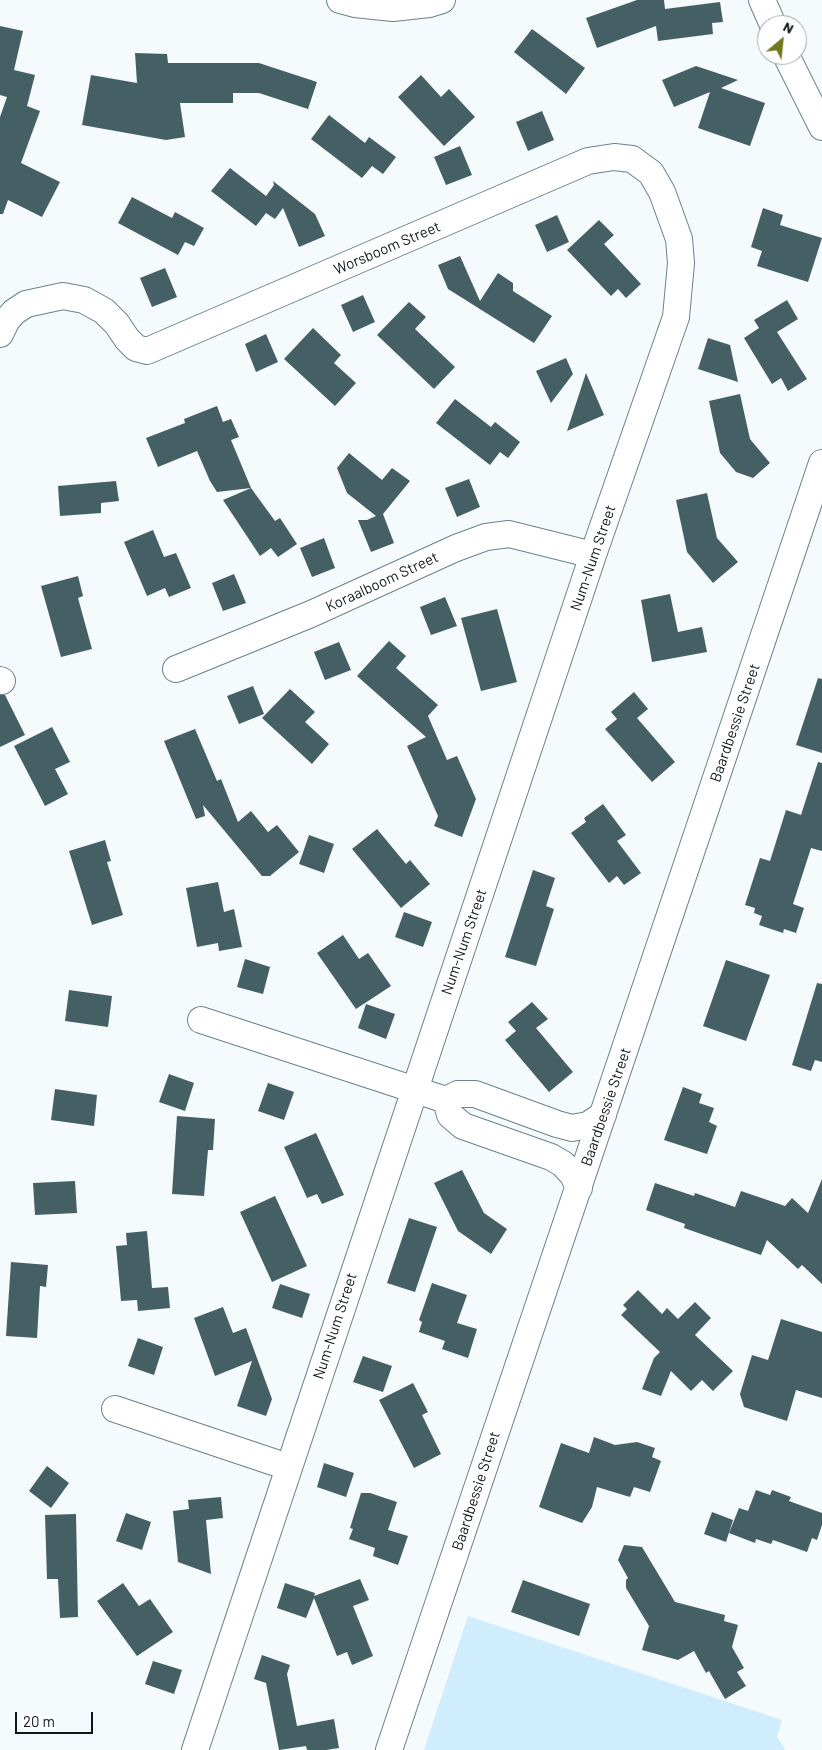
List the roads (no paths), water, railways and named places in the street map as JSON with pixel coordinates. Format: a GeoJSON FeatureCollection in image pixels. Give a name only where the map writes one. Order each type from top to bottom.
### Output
{"type":"FeatureCollection","features":[{"type":"Feature","properties":{"kind":"street"},"geometry":{"type":"LineString","coordinates":[[340,0],[355,4],[393,8],[429,4],[442,0]]}},
{"type":"Feature","properties":{"kind":"street"},"geometry":{"type":"LineString","coordinates":[[762,0],[768,15]]}},
{"type":"Feature","properties":{"kind":"street"},"geometry":{"type":"LineString","coordinates":[[791,65],[822,127]]}},
{"type":"Feature","properties":{"kind":"street","name":"Worsboom Street"},"geometry":{"type":"LineString","coordinates":[[0,334],[6,320],[26,304],[63,296],[84,300],[104,311],[126,339],[136,348],[147,350],[161,346],[588,161],[614,157]]}},
{"type":"Feature","properties":{"kind":"street","name":"Num-Num Street"},"geometry":{"type":"LineString","coordinates":[[194,1750],[593,555],[676,317],[681,263],[679,239],[662,192],[651,173],[632,159],[614,157]]}},
{"type":"Feature","properties":{"kind":"street","name":"Baardbessie Street"},"geometry":{"type":"LineString","coordinates":[[388,1750],[822,463]]}},
{"type":"Feature","properties":{"kind":"street","name":"Koraalboom Street"},"geometry":{"type":"LineString","coordinates":[[176,669],[311,614],[456,548],[486,537],[510,534],[593,555]]}},
{"type":"Feature","properties":{"kind":"street"},"geometry":{"type":"LineString","coordinates":[[201,1020],[446,1100],[458,1094],[475,1094],[572,1128],[588,1124],[603,1115]]}},
{"type":"Feature","properties":{"kind":"street"},"geometry":{"type":"LineString","coordinates":[[446,1100],[450,1115],[463,1126],[563,1164],[579,1188]]}},
{"type":"Feature","properties":{"kind":"street"},"geometry":{"type":"LineString","coordinates":[[115,1408],[288,1467]]}}]}
